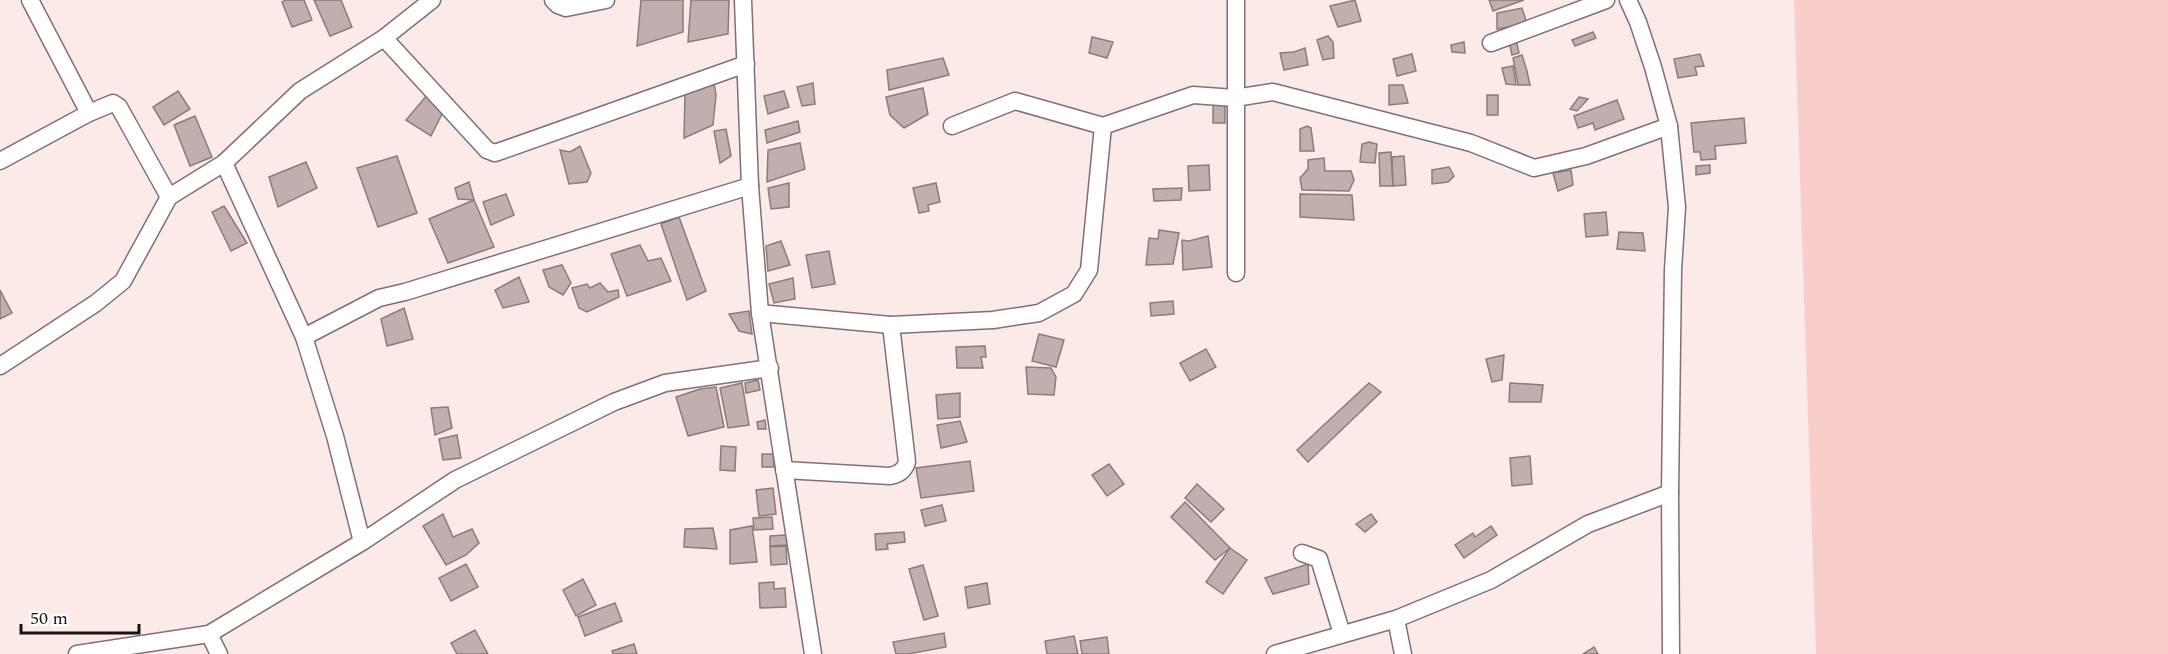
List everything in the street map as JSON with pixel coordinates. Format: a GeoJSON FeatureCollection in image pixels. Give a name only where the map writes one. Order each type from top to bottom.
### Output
{"type":"FeatureCollection","features":[{"type":"Feature","properties":{"kind":"street"},"geometry":{"type":"LineString","coordinates":[[30,0],[89,112]]}},
{"type":"Feature","properties":{"kind":"street"},"geometry":{"type":"LineString","coordinates":[[0,366],[96,303],[123,281],[168,197],[224,163],[300,92],[384,38],[432,0]]}},
{"type":"Feature","properties":{"kind":"street"},"geometry":{"type":"LineString","coordinates":[[553,0],[566,8],[606,0]]}},
{"type":"Feature","properties":{"kind":"street"},"geometry":{"type":"LineString","coordinates":[[743,0],[750,186],[760,313],[813,654]]}},
{"type":"Feature","properties":{"kind":"street"},"geometry":{"type":"LineString","coordinates":[[1236,0],[1236,273]]}},
{"type":"Feature","properties":{"kind":"street"},"geometry":{"type":"LineString","coordinates":[[1491,43],[1606,0]]}},
{"type":"Feature","properties":{"kind":"street"},"geometry":{"type":"LineString","coordinates":[[1628,0],[1646,44],[1669,126],[1677,207],[1673,270],[1670,493],[1671,654]]}},
{"type":"Feature","properties":{"kind":"street"},"geometry":{"type":"LineString","coordinates":[[384,38],[487,150],[495,153],[746,64]]}},
{"type":"Feature","properties":{"kind":"street"},"geometry":{"type":"LineString","coordinates":[[952,126],[1015,101],[1103,126],[1193,95],[1235,98],[1273,92],[1471,143],[1534,168],[1586,156],[1669,126]]}},
{"type":"Feature","properties":{"kind":"street"},"geometry":{"type":"LineString","coordinates":[[0,162],[89,112],[110,103],[118,106],[168,197]]}},
{"type":"Feature","properties":{"kind":"street"},"geometry":{"type":"LineString","coordinates":[[760,313],[891,325],[993,320],[1039,313],[1074,294],[1089,270],[1103,126]]}},
{"type":"Feature","properties":{"kind":"street"},"geometry":{"type":"LineString","coordinates":[[224,163],[304,337],[335,436],[362,542]]}},
{"type":"Feature","properties":{"kind":"street"},"geometry":{"type":"LineString","coordinates":[[304,337],[379,298],[750,186]]}},
{"type":"Feature","properties":{"kind":"street"},"geometry":{"type":"LineString","coordinates":[[784,470],[890,476],[898,474],[905,468],[907,462],[891,325]]}},
{"type":"Feature","properties":{"kind":"street"},"geometry":{"type":"LineString","coordinates":[[77,654],[209,634],[362,542],[455,480],[614,402],[665,383],[770,368]]}},
{"type":"Feature","properties":{"kind":"street"},"geometry":{"type":"LineString","coordinates":[[1275,654],[1396,619],[1491,580],[1588,524],[1670,493]]}},
{"type":"Feature","properties":{"kind":"street"},"geometry":{"type":"LineString","coordinates":[[1302,553],[1319,559],[1342,634]]}},
{"type":"Feature","properties":{"kind":"street"},"geometry":{"type":"LineString","coordinates":[[1396,619],[1403,654]]}},
{"type":"Feature","properties":{"kind":"street"},"geometry":{"type":"LineString","coordinates":[[209,634],[219,654]]}},
{"type":"Feature","properties":{"kind":"shaded area"},"geometry":{"type":"Polygon","coordinates":[[[1794,0],[2168,0],[2168,654],[1816,654],[1794,0]]]}},
{"type":"Feature","properties":{"kind":"building"},"geometry":{"type":"Polygon","coordinates":[[[304,0],[312,20],[292,27],[282,2],[304,0]]]}},
{"type":"Feature","properties":{"kind":"building"},"geometry":{"type":"Polygon","coordinates":[[[314,0],[341,0],[352,27],[330,36],[314,0]]]}},
{"type":"Feature","properties":{"kind":"building"},"geometry":{"type":"Polygon","coordinates":[[[641,0],[683,0],[683,32],[637,46],[641,0]]]}},
{"type":"Feature","properties":{"kind":"building"},"geometry":{"type":"Polygon","coordinates":[[[691,0],[729,0],[728,34],[688,42],[691,0]]]}},
{"type":"Feature","properties":{"kind":"building"},"geometry":{"type":"Polygon","coordinates":[[[1355,0],[1361,21],[1338,27],[1330,6],[1355,0]]]}},
{"type":"Feature","properties":{"kind":"building"},"geometry":{"type":"Polygon","coordinates":[[[1489,0],[1524,0],[1493,11],[1489,0]]]}},
{"type":"Feature","properties":{"kind":"building"},"geometry":{"type":"Polygon","coordinates":[[[1522,8],[1527,24],[1497,29],[1497,13],[1522,8]]]}},
{"type":"Feature","properties":{"kind":"building"},"geometry":{"type":"Polygon","coordinates":[[[1593,32],[1596,38],[1575,46],[1572,40],[1593,32]]]}},
{"type":"Feature","properties":{"kind":"building"},"geometry":{"type":"Polygon","coordinates":[[[1328,36],[1333,42],[1334,58],[1323,60],[1317,40],[1328,36]]]}},
{"type":"Feature","properties":{"kind":"building"},"geometry":{"type":"Polygon","coordinates":[[[1092,37],[1113,42],[1107,58],[1089,53],[1092,37]]]}},
{"type":"Feature","properties":{"kind":"building"},"geometry":{"type":"Polygon","coordinates":[[[1516,40],[1519,53],[1512,55],[1509,42],[1516,40]]]}},
{"type":"Feature","properties":{"kind":"building"},"geometry":{"type":"Polygon","coordinates":[[[1464,42],[1465,53],[1452,52],[1451,45],[1464,42]]]}},
{"type":"Feature","properties":{"kind":"building"},"geometry":{"type":"Polygon","coordinates":[[[1305,48],[1308,65],[1284,70],[1280,53],[1305,48]]]}},
{"type":"Feature","properties":{"kind":"building"},"geometry":{"type":"Polygon","coordinates":[[[1412,54],[1416,71],[1397,76],[1393,59],[1412,54]]]}},
{"type":"Feature","properties":{"kind":"building"},"geometry":{"type":"Polygon","coordinates":[[[1700,54],[1704,66],[1695,67],[1697,75],[1678,78],[1674,59],[1700,54]]]}},
{"type":"Feature","properties":{"kind":"building"},"geometry":{"type":"Polygon","coordinates":[[[1522,55],[1530,85],[1518,85],[1513,58],[1522,55]]]}},
{"type":"Feature","properties":{"kind":"building"},"geometry":{"type":"Polygon","coordinates":[[[943,58],[949,75],[889,90],[887,70],[943,58]]]}},
{"type":"Feature","properties":{"kind":"building"},"geometry":{"type":"Polygon","coordinates":[[[1513,66],[1516,85],[1506,84],[1502,68],[1513,66]]]}},
{"type":"Feature","properties":{"kind":"building"},"geometry":{"type":"Polygon","coordinates":[[[714,83],[716,95],[713,125],[684,138],[685,94],[714,83]]]}},
{"type":"Feature","properties":{"kind":"building"},"geometry":{"type":"Polygon","coordinates":[[[813,83],[815,104],[802,106],[797,87],[813,83]]]}},
{"type":"Feature","properties":{"kind":"building"},"geometry":{"type":"Polygon","coordinates":[[[1389,85],[1403,85],[1408,103],[1389,105],[1389,85]]]}},
{"type":"Feature","properties":{"kind":"building"},"geometry":{"type":"Polygon","coordinates":[[[923,88],[928,114],[904,128],[890,115],[886,97],[923,88]]]}},
{"type":"Feature","properties":{"kind":"building"},"geometry":{"type":"Polygon","coordinates":[[[178,91],[190,109],[164,125],[153,107],[178,91]]]}},
{"type":"Feature","properties":{"kind":"building"},"geometry":{"type":"Polygon","coordinates":[[[784,91],[789,107],[768,114],[764,96],[784,91]]]}},
{"type":"Feature","properties":{"kind":"building"},"geometry":{"type":"Polygon","coordinates":[[[428,94],[443,112],[431,136],[406,120],[428,94]]]}},
{"type":"Feature","properties":{"kind":"building"},"geometry":{"type":"Polygon","coordinates":[[[1487,95],[1498,95],[1498,115],[1487,115],[1487,95]]]}},
{"type":"Feature","properties":{"kind":"building"},"geometry":{"type":"Polygon","coordinates":[[[1579,97],[1588,99],[1577,111],[1570,109],[1579,97]]]}},
{"type":"Feature","properties":{"kind":"building"},"geometry":{"type":"Polygon","coordinates":[[[1225,100],[1225,123],[1213,123],[1213,102],[1225,100]]]}},
{"type":"Feature","properties":{"kind":"building"},"geometry":{"type":"Polygon","coordinates":[[[1617,100],[1624,119],[1595,130],[1593,123],[1578,128],[1574,116],[1617,100]]]}},
{"type":"Feature","properties":{"kind":"building"},"geometry":{"type":"Polygon","coordinates":[[[195,116],[212,157],[190,166],[174,125],[195,116]]]}},
{"type":"Feature","properties":{"kind":"building"},"geometry":{"type":"Polygon","coordinates":[[[1744,118],[1746,143],[1715,146],[1716,159],[1701,160],[1700,152],[1694,152],[1691,123],[1744,118]]]}},
{"type":"Feature","properties":{"kind":"building"},"geometry":{"type":"Polygon","coordinates":[[[798,121],[800,132],[767,143],[765,130],[798,121]]]}},
{"type":"Feature","properties":{"kind":"building"},"geometry":{"type":"Polygon","coordinates":[[[1307,126],[1311,128],[1314,151],[1300,151],[1300,129],[1307,126]]]}},
{"type":"Feature","properties":{"kind":"building"},"geometry":{"type":"Polygon","coordinates":[[[726,129],[731,156],[720,163],[714,131],[726,129]]]}},
{"type":"Feature","properties":{"kind":"building"},"geometry":{"type":"Polygon","coordinates":[[[1369,142],[1377,144],[1375,163],[1360,162],[1362,144],[1369,142]]]}},
{"type":"Feature","properties":{"kind":"building"},"geometry":{"type":"Polygon","coordinates":[[[800,143],[805,169],[767,182],[768,150],[800,143]]]}},
{"type":"Feature","properties":{"kind":"building"},"geometry":{"type":"Polygon","coordinates":[[[580,146],[591,173],[587,182],[569,184],[560,150],[570,152],[580,146]]]}},
{"type":"Feature","properties":{"kind":"building"},"geometry":{"type":"Polygon","coordinates":[[[1391,152],[1393,186],[1380,186],[1379,153],[1391,152]]]}},
{"type":"Feature","properties":{"kind":"building"},"geometry":{"type":"Polygon","coordinates":[[[397,156],[417,213],[378,227],[357,168],[397,156]]]}},
{"type":"Feature","properties":{"kind":"building"},"geometry":{"type":"Polygon","coordinates":[[[1404,156],[1406,185],[1393,186],[1392,157],[1404,156]]]}},
{"type":"Feature","properties":{"kind":"building"},"geometry":{"type":"Polygon","coordinates":[[[1324,158],[1325,171],[1351,171],[1354,180],[1349,191],[1302,190],[1300,178],[1308,169],[1308,160],[1324,158]]]}},
{"type":"Feature","properties":{"kind":"building"},"geometry":{"type":"Polygon","coordinates":[[[306,162],[317,188],[278,207],[269,177],[306,162]]]}},
{"type":"Feature","properties":{"kind":"building"},"geometry":{"type":"Polygon","coordinates":[[[1209,165],[1210,190],[1189,191],[1188,166],[1209,165]]]}},
{"type":"Feature","properties":{"kind":"building"},"geometry":{"type":"Polygon","coordinates":[[[1710,165],[1710,173],[1696,175],[1696,166],[1710,165]]]}},
{"type":"Feature","properties":{"kind":"building"},"geometry":{"type":"Polygon","coordinates":[[[1449,167],[1454,176],[1448,182],[1432,184],[1432,170],[1449,167]]]}},
{"type":"Feature","properties":{"kind":"building"},"geometry":{"type":"Polygon","coordinates":[[[1571,170],[1573,185],[1558,191],[1553,173],[1571,170]]]}},
{"type":"Feature","properties":{"kind":"building"},"geometry":{"type":"Polygon","coordinates":[[[469,182],[474,200],[458,199],[455,188],[469,182]]]}},
{"type":"Feature","properties":{"kind":"building"},"geometry":{"type":"Polygon","coordinates":[[[789,183],[789,207],[771,209],[768,188],[789,183]]]}},
{"type":"Feature","properties":{"kind":"building"},"geometry":{"type":"Polygon","coordinates":[[[936,183],[940,202],[928,205],[929,211],[919,213],[913,188],[936,183]]]}},
{"type":"Feature","properties":{"kind":"building"},"geometry":{"type":"Polygon","coordinates":[[[1182,188],[1181,200],[1154,201],[1153,189],[1182,188]]]}},
{"type":"Feature","properties":{"kind":"building"},"geometry":{"type":"Polygon","coordinates":[[[506,194],[514,215],[491,225],[483,202],[506,194]]]}},
{"type":"Feature","properties":{"kind":"building"},"geometry":{"type":"Polygon","coordinates":[[[1300,194],[1352,195],[1354,220],[1300,217],[1300,194]]]}},
{"type":"Feature","properties":{"kind":"building"},"geometry":{"type":"Polygon","coordinates":[[[474,200],[494,247],[448,263],[429,219],[474,200]]]}},
{"type":"Feature","properties":{"kind":"building"},"geometry":{"type":"Polygon","coordinates":[[[224,206],[247,243],[231,251],[212,212],[224,206]]]}},
{"type":"Feature","properties":{"kind":"building"},"geometry":{"type":"Polygon","coordinates":[[[1606,212],[1608,235],[1586,237],[1584,214],[1606,212]]]}},
{"type":"Feature","properties":{"kind":"building"},"geometry":{"type":"Polygon","coordinates":[[[679,217],[706,291],[687,300],[661,224],[679,217]]]}},
{"type":"Feature","properties":{"kind":"building"},"geometry":{"type":"Polygon","coordinates":[[[1159,230],[1179,233],[1173,264],[1146,265],[1149,238],[1158,239],[1159,230]]]}},
{"type":"Feature","properties":{"kind":"building"},"geometry":{"type":"Polygon","coordinates":[[[1619,232],[1643,233],[1645,251],[1617,249],[1619,232]]]}},
{"type":"Feature","properties":{"kind":"building"},"geometry":{"type":"Polygon","coordinates":[[[1208,236],[1212,267],[1183,270],[1182,240],[1189,241],[1208,236]]]}},
{"type":"Feature","properties":{"kind":"building"},"geometry":{"type":"Polygon","coordinates":[[[781,241],[790,265],[768,271],[766,246],[781,241]]]}},
{"type":"Feature","properties":{"kind":"building"},"geometry":{"type":"Polygon","coordinates":[[[640,245],[648,261],[661,258],[671,281],[627,296],[611,254],[640,245]]]}},
{"type":"Feature","properties":{"kind":"building"},"geometry":{"type":"Polygon","coordinates":[[[829,251],[835,284],[812,288],[806,255],[829,251]]]}},
{"type":"Feature","properties":{"kind":"building"},"geometry":{"type":"Polygon","coordinates":[[[562,265],[571,283],[563,295],[549,287],[543,270],[562,265]]]}},
{"type":"Feature","properties":{"kind":"building"},"geometry":{"type":"Polygon","coordinates":[[[519,277],[529,302],[503,308],[495,290],[519,277]]]}},
{"type":"Feature","properties":{"kind":"building"},"geometry":{"type":"Polygon","coordinates":[[[793,278],[795,299],[774,303],[769,284],[793,278]]]}},
{"type":"Feature","properties":{"kind":"building"},"geometry":{"type":"Polygon","coordinates":[[[600,283],[608,292],[618,290],[619,297],[587,312],[579,308],[572,288],[587,284],[590,288],[600,283]]]}},
{"type":"Feature","properties":{"kind":"building"},"geometry":{"type":"Polygon","coordinates":[[[0,290],[12,313],[0,319],[0,290]]]}},
{"type":"Feature","properties":{"kind":"building"},"geometry":{"type":"Polygon","coordinates":[[[1173,301],[1174,314],[1151,316],[1150,303],[1173,301]]]}},
{"type":"Feature","properties":{"kind":"building"},"geometry":{"type":"Polygon","coordinates":[[[404,308],[413,339],[387,346],[381,319],[404,308]]]}},
{"type":"Feature","properties":{"kind":"building"},"geometry":{"type":"Polygon","coordinates":[[[749,311],[752,334],[739,331],[729,314],[749,311]]]}},
{"type":"Feature","properties":{"kind":"building"},"geometry":{"type":"Polygon","coordinates":[[[1039,334],[1064,340],[1056,367],[1032,361],[1039,334]]]}},
{"type":"Feature","properties":{"kind":"building"},"geometry":{"type":"Polygon","coordinates":[[[985,346],[986,357],[981,357],[983,368],[957,368],[956,347],[985,346]]]}},
{"type":"Feature","properties":{"kind":"building"},"geometry":{"type":"Polygon","coordinates":[[[1206,349],[1216,367],[1190,381],[1180,363],[1206,349]]]}},
{"type":"Feature","properties":{"kind":"building"},"geometry":{"type":"Polygon","coordinates":[[[1504,355],[1502,380],[1492,382],[1486,359],[1504,355]]]}},
{"type":"Feature","properties":{"kind":"building"},"geometry":{"type":"Polygon","coordinates":[[[1026,367],[1051,368],[1056,377],[1054,395],[1028,394],[1026,367]]]}},
{"type":"Feature","properties":{"kind":"building"},"geometry":{"type":"Polygon","coordinates":[[[758,380],[760,390],[746,393],[745,383],[758,380]]]}},
{"type":"Feature","properties":{"kind":"building"},"geometry":{"type":"Polygon","coordinates":[[[742,383],[749,425],[728,428],[720,388],[742,383]]]}},
{"type":"Feature","properties":{"kind":"building"},"geometry":{"type":"Polygon","coordinates":[[[1369,383],[1381,392],[1308,462],[1297,450],[1369,383]]]}},
{"type":"Feature","properties":{"kind":"building"},"geometry":{"type":"Polygon","coordinates":[[[1510,383],[1543,385],[1541,402],[1509,402],[1510,383]]]}},
{"type":"Feature","properties":{"kind":"building"},"geometry":{"type":"Polygon","coordinates":[[[716,387],[724,427],[688,436],[676,397],[700,389],[716,387]]]}},
{"type":"Feature","properties":{"kind":"building"},"geometry":{"type":"Polygon","coordinates":[[[960,393],[960,417],[938,419],[936,395],[960,393]]]}},
{"type":"Feature","properties":{"kind":"building"},"geometry":{"type":"Polygon","coordinates":[[[448,407],[452,428],[435,435],[431,408],[448,407]]]}},
{"type":"Feature","properties":{"kind":"building"},"geometry":{"type":"Polygon","coordinates":[[[765,420],[766,429],[758,429],[757,422],[765,420]]]}},
{"type":"Feature","properties":{"kind":"building"},"geometry":{"type":"Polygon","coordinates":[[[960,421],[967,442],[941,448],[937,425],[960,421]]]}},
{"type":"Feature","properties":{"kind":"building"},"geometry":{"type":"Polygon","coordinates":[[[457,435],[461,458],[443,460],[439,439],[457,435]]]}},
{"type":"Feature","properties":{"kind":"building"},"geometry":{"type":"Polygon","coordinates":[[[721,446],[736,447],[735,471],[720,470],[721,446]]]}},
{"type":"Feature","properties":{"kind":"building"},"geometry":{"type":"Polygon","coordinates":[[[762,454],[773,454],[774,467],[762,467],[762,454]]]}},
{"type":"Feature","properties":{"kind":"building"},"geometry":{"type":"Polygon","coordinates":[[[1530,456],[1532,484],[1512,486],[1510,458],[1530,456]]]}},
{"type":"Feature","properties":{"kind":"building"},"geometry":{"type":"Polygon","coordinates":[[[970,461],[974,491],[921,498],[916,468],[970,461]]]}},
{"type":"Feature","properties":{"kind":"building"},"geometry":{"type":"Polygon","coordinates":[[[1109,464],[1124,484],[1107,496],[1092,475],[1109,464]]]}},
{"type":"Feature","properties":{"kind":"building"},"geometry":{"type":"Polygon","coordinates":[[[1197,484],[1224,509],[1211,522],[1185,498],[1197,484]]]}},
{"type":"Feature","properties":{"kind":"building"},"geometry":{"type":"Polygon","coordinates":[[[773,488],[776,514],[759,516],[756,490],[773,488]]]}},
{"type":"Feature","properties":{"kind":"building"},"geometry":{"type":"Polygon","coordinates":[[[1185,502],[1230,548],[1215,560],[1171,517],[1185,502]]]}},
{"type":"Feature","properties":{"kind":"building"},"geometry":{"type":"Polygon","coordinates":[[[942,505],[946,521],[925,526],[921,510],[942,505]]]}},
{"type":"Feature","properties":{"kind":"building"},"geometry":{"type":"Polygon","coordinates":[[[443,514],[453,537],[472,529],[479,543],[466,555],[446,565],[423,526],[443,514]]]}},
{"type":"Feature","properties":{"kind":"building"},"geometry":{"type":"Polygon","coordinates":[[[1371,514],[1377,522],[1365,532],[1356,524],[1371,514]]]}},
{"type":"Feature","properties":{"kind":"building"},"geometry":{"type":"Polygon","coordinates":[[[772,517],[773,529],[754,530],[753,518],[772,517]]]}},
{"type":"Feature","properties":{"kind":"building"},"geometry":{"type":"Polygon","coordinates":[[[752,526],[757,562],[730,564],[730,530],[752,526]]]}},
{"type":"Feature","properties":{"kind":"building"},"geometry":{"type":"Polygon","coordinates":[[[1491,526],[1497,535],[1464,558],[1455,545],[1473,533],[1475,537],[1491,526]]]}},
{"type":"Feature","properties":{"kind":"building"},"geometry":{"type":"Polygon","coordinates":[[[713,528],[717,549],[684,547],[685,529],[713,528]]]}},
{"type":"Feature","properties":{"kind":"building"},"geometry":{"type":"Polygon","coordinates":[[[904,532],[905,542],[887,544],[888,549],[876,550],[875,534],[904,532]]]}},
{"type":"Feature","properties":{"kind":"building"},"geometry":{"type":"Polygon","coordinates":[[[787,535],[788,545],[770,546],[770,536],[787,535]]]}},
{"type":"Feature","properties":{"kind":"building"},"geometry":{"type":"Polygon","coordinates":[[[786,546],[787,564],[771,565],[770,547],[786,546]]]}},
{"type":"Feature","properties":{"kind":"building"},"geometry":{"type":"Polygon","coordinates":[[[1230,548],[1247,560],[1223,594],[1206,582],[1230,548]]]}},
{"type":"Feature","properties":{"kind":"building"},"geometry":{"type":"Polygon","coordinates":[[[466,564],[478,587],[451,601],[439,578],[466,564]]]}},
{"type":"Feature","properties":{"kind":"building"},"geometry":{"type":"Polygon","coordinates":[[[1308,564],[1309,584],[1273,594],[1265,578],[1308,564]]]}},
{"type":"Feature","properties":{"kind":"building"},"geometry":{"type":"Polygon","coordinates":[[[923,565],[938,616],[924,620],[909,569],[923,565]]]}},
{"type":"Feature","properties":{"kind":"building"},"geometry":{"type":"Polygon","coordinates":[[[583,579],[596,605],[576,616],[563,590],[583,579]]]}},
{"type":"Feature","properties":{"kind":"building"},"geometry":{"type":"Polygon","coordinates":[[[774,582],[774,589],[785,588],[786,607],[760,608],[759,583],[774,582]]]}},
{"type":"Feature","properties":{"kind":"building"},"geometry":{"type":"Polygon","coordinates":[[[987,583],[990,604],[968,608],[965,587],[987,583]]]}},
{"type":"Feature","properties":{"kind":"building"},"geometry":{"type":"Polygon","coordinates":[[[615,603],[622,621],[585,636],[578,617],[615,603]]]}},
{"type":"Feature","properties":{"kind":"building"},"geometry":{"type":"Polygon","coordinates":[[[475,630],[488,654],[457,654],[451,643],[475,630]]]}},
{"type":"Feature","properties":{"kind":"building"},"geometry":{"type":"Polygon","coordinates":[[[944,633],[946,647],[896,654],[893,642],[944,633]]]}},
{"type":"Feature","properties":{"kind":"building"},"geometry":{"type":"Polygon","coordinates":[[[1074,636],[1078,654],[1047,654],[1045,641],[1074,636]]]}},
{"type":"Feature","properties":{"kind":"building"},"geometry":{"type":"Polygon","coordinates":[[[1107,637],[1109,654],[1082,654],[1080,641],[1107,637]]]}},
{"type":"Feature","properties":{"kind":"building"},"geometry":{"type":"Polygon","coordinates":[[[634,644],[637,654],[613,654],[612,651],[634,644]]]}},
{"type":"Feature","properties":{"kind":"building"},"geometry":{"type":"Polygon","coordinates":[[[1594,647],[1598,654],[1583,654],[1594,647]]]}}]}
